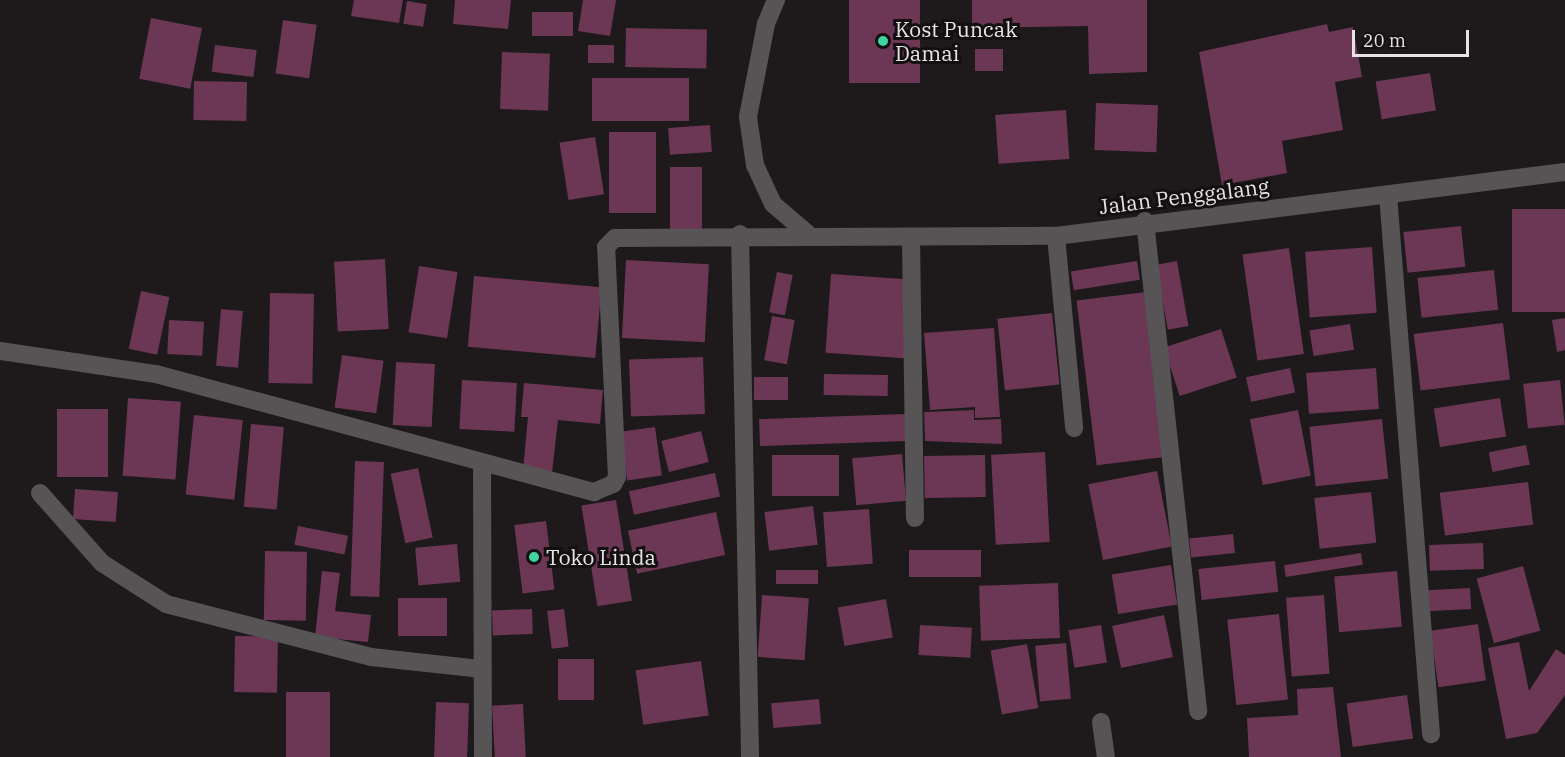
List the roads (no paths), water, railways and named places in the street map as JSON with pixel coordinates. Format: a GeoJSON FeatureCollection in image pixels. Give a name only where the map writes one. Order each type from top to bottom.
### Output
{"type":"FeatureCollection","features":[{"type":"Feature","properties":{"kind":"street"},"geometry":{"type":"LineString","coordinates":[[776,0],[766,24],[748,117],[755,165],[773,204],[807,233]]}},
{"type":"Feature","properties":{"kind":"street","name":"Jalan Penggalang"},"geometry":{"type":"LineString","coordinates":[[482,463],[594,492],[613,484],[606,247],[615,237],[807,233],[911,237],[1056,236],[1145,221],[1388,195],[1565,172]]}},
{"type":"Feature","properties":{"kind":"street"},"geometry":{"type":"LineString","coordinates":[[1388,195],[1431,734]]}},
{"type":"Feature","properties":{"kind":"street"},"geometry":{"type":"LineString","coordinates":[[1145,221],[1198,711]]}},
{"type":"Feature","properties":{"kind":"street"},"geometry":{"type":"LineString","coordinates":[[740,234],[750,757]]}},
{"type":"Feature","properties":{"kind":"street"},"geometry":{"type":"LineString","coordinates":[[1056,236],[1074,428]]}},
{"type":"Feature","properties":{"kind":"street"},"geometry":{"type":"LineString","coordinates":[[911,237],[915,518]]}},
{"type":"Feature","properties":{"kind":"street"},"geometry":{"type":"LineString","coordinates":[[0,351],[156,374],[482,463],[483,757]]}},
{"type":"Feature","properties":{"kind":"street"},"geometry":{"type":"LineString","coordinates":[[40,493],[102,563],[166,604],[371,657],[482,669]]}},
{"type":"Feature","properties":{"kind":"street"},"geometry":{"type":"LineString","coordinates":[[1101,722],[1106,757]]}},
{"type":"Feature","properties":{"kind":"place","name":"Kost Puncak Damai"},"geometry":{"type":"Point","coordinates":[883,41]}},
{"type":"Feature","properties":{"kind":"place","name":"Toko Linda"},"geometry":{"type":"Point","coordinates":[534,557]}}]}
